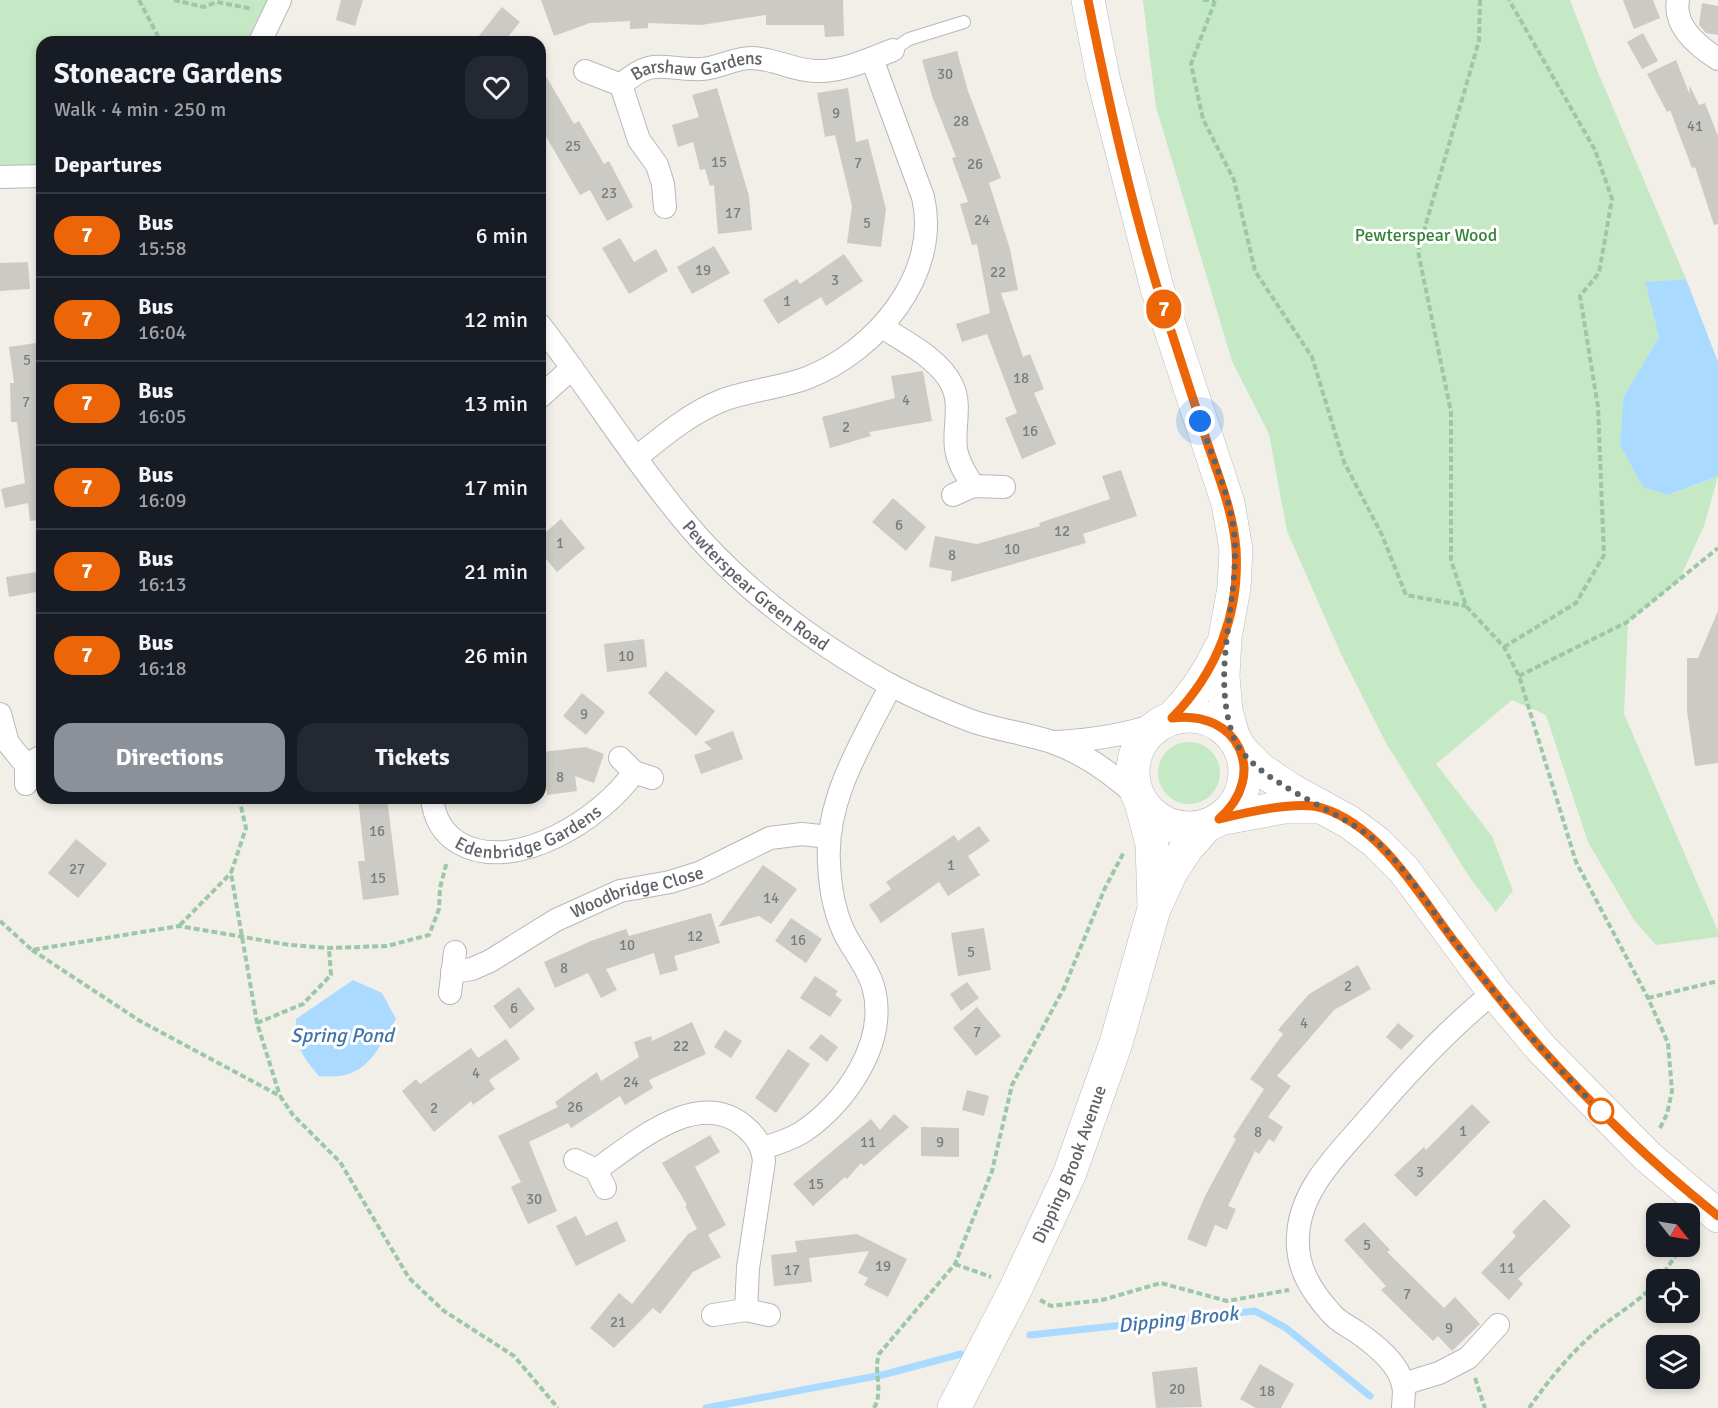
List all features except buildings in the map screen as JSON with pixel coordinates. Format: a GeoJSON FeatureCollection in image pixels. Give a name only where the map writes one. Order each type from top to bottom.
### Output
{"type":"FeatureCollection","features":[{"type":"Feature","properties":{"kind":"street"},"geometry":{"type":"LineString","coordinates":[[263,36],[280,0]]}},
{"type":"Feature","properties":{"kind":"street"},"geometry":{"type":"LineString","coordinates":[[1088,0],[1103,76],[1157,288],[1228,503],[1236,549],[1234,588],[1225,637],[1223,676],[1226,711],[1237,744],[1244,778],[1240,794],[1231,808],[1213,822]]}},
{"type":"Feature","properties":{"kind":"street"},"geometry":{"type":"LineString","coordinates":[[1678,0],[1677,6],[1683,27],[1699,47],[1718,59]]}},
{"type":"Feature","properties":{"kind":"street","name":"Barshaw Gardens"},"geometry":{"type":"LineString","coordinates":[[664,210],[663,184],[657,165],[639,140],[621,85],[636,72],[647,67],[704,69],[750,58],[816,71],[832,70],[893,50]]}},
{"type":"Feature","properties":{"kind":"street"},"geometry":{"type":"LineString","coordinates":[[636,458],[682,422],[722,400],[778,387],[828,368],[864,344],[882,327],[918,269],[926,243],[928,216],[872,58]]}},
{"type":"Feature","properties":{"kind":"street"},"geometry":{"type":"LineString","coordinates":[[585,71],[621,85]]}},
{"type":"Feature","properties":{"kind":"street"},"geometry":{"type":"LineString","coordinates":[[0,177],[36,176]]}},
{"type":"Feature","properties":{"kind":"street"},"geometry":{"type":"LineString","coordinates":[[882,327],[931,361],[952,384],[956,397],[956,450],[963,490],[1004,487]]}},
{"type":"Feature","properties":{"kind":"street","name":"Pewterspear Green Road"},"geometry":{"type":"LineString","coordinates":[[546,333],[683,519],[723,564],[760,597],[806,632],[891,685],[925,703],[969,720],[1052,742],[1095,762],[1116,776],[1140,800]]}},
{"type":"Feature","properties":{"kind":"street"},"geometry":{"type":"LineString","coordinates":[[546,392],[572,368]]}},
{"type":"Feature","properties":{"kind":"street"},"geometry":{"type":"LineString","coordinates":[[1225,637],[1205,678],[1192,698],[1167,720],[1151,730],[1139,746],[1133,765],[1134,784],[1140,800],[1162,821],[1178,827],[1284,807],[1321,807]]}},
{"type":"Feature","properties":{"kind":"street"},"geometry":{"type":"LineString","coordinates":[[763,1148],[800,1133],[834,1103],[863,1061],[876,1028],[876,998],[872,983],[846,937],[836,911],[829,863],[830,837],[835,804],[846,775],[891,685]]}},
{"type":"Feature","properties":{"kind":"street"},"geometry":{"type":"LineString","coordinates":[[0,714],[8,743],[31,768]]}},
{"type":"Feature","properties":{"kind":"street"},"geometry":{"type":"LineString","coordinates":[[1167,720],[1190,716],[1207,718],[1222,727],[1260,769],[1349,822],[1377,842],[1404,870],[1494,992],[1592,1103],[1647,1156],[1718,1216]]}},
{"type":"Feature","properties":{"kind":"street","name":"Pewterspear Green Road"},"geometry":{"type":"LineString","coordinates":[[1052,742],[1096,740],[1126,735],[1167,720]]}},
{"type":"Feature","properties":{"kind":"street","name":"Edenbridge Gardens"},"geometry":{"type":"LineString","coordinates":[[433,804],[437,820],[454,840],[468,849],[500,854],[535,844],[568,830],[592,816],[610,802],[635,769]]}},
{"type":"Feature","properties":{"kind":"street","name":"Dipping Brook Avenue"},"geometry":{"type":"LineString","coordinates":[[1140,800],[1152,844],[1154,909]]}},
{"type":"Feature","properties":{"kind":"street","name":"Dipping Brook Avenue"},"geometry":{"type":"LineString","coordinates":[[954,1408],[1016,1288],[1069,1175],[1116,1043],[1154,909],[1171,872],[1213,822]]}},
{"type":"Feature","properties":{"kind":"street","name":"Woodbridge Close"},"geometry":{"type":"LineString","coordinates":[[453,972],[472,969],[490,961],[556,920],[620,891],[670,882],[699,873],[770,838],[802,834],[830,837]]}},
{"type":"Feature","properties":{"kind":"street"},"geometry":{"type":"LineString","coordinates":[[1403,1408],[1403,1384],[1390,1359],[1368,1340],[1333,1316],[1309,1286],[1300,1264],[1298,1236],[1305,1204],[1323,1171],[1421,1057],[1444,1033],[1494,992]]}},
{"type":"Feature","properties":{"kind":"street"},"geometry":{"type":"LineString","coordinates":[[575,1160],[601,1179],[653,1132],[690,1115],[705,1112],[720,1113],[736,1120],[753,1133],[763,1148],[764,1175],[753,1229],[746,1310]]}},
{"type":"Feature","properties":{"kind":"street"},"geometry":{"type":"LineString","coordinates":[[713,1314],[746,1310],[769,1315]]}},
{"type":"Feature","properties":{"kind":"street"},"geometry":{"type":"LineString","coordinates":[[1403,1384],[1439,1373],[1468,1358],[1498,1325]]}},
{"type":"Feature","properties":{"kind":"lane"},"geometry":{"type":"LineString","coordinates":[[893,50],[909,39],[964,22]]}},
{"type":"Feature","properties":{"kind":"path"},"geometry":{"type":"LineString","coordinates":[[139,0],[158,36]]}},
{"type":"Feature","properties":{"kind":"path"},"geometry":{"type":"LineString","coordinates":[[174,0],[204,7],[217,2],[256,10]]}},
{"type":"Feature","properties":{"kind":"path"},"geometry":{"type":"LineString","coordinates":[[1203,0],[1215,0],[1191,64],[1203,119],[1234,180],[1255,271],[1312,357],[1344,462],[1382,535],[1406,595],[1466,606]]}},
{"type":"Feature","properties":{"kind":"path"},"geometry":{"type":"LineString","coordinates":[[1480,0],[1479,41],[1419,251],[1451,412],[1451,560],[1466,606],[1504,647],[1519,676],[1576,862],[1648,998],[1668,1043],[1672,1075],[1670,1103],[1657,1133]]}},
{"type":"Feature","properties":{"kind":"path"},"geometry":{"type":"LineString","coordinates":[[1504,647],[1576,603],[1604,555],[1598,406],[1580,296],[1599,273],[1612,199],[1595,150],[1509,0]]}},
{"type":"Feature","properties":{"kind":"path"},"geometry":{"type":"LineString","coordinates":[[1519,676],[1628,622],[1718,548]]}},
{"type":"Feature","properties":{"kind":"path"},"geometry":{"type":"LineString","coordinates":[[179,926],[231,873],[246,828],[240,804]]}},
{"type":"Feature","properties":{"kind":"path"},"geometry":{"type":"LineString","coordinates":[[32,950],[179,926],[290,945],[329,948],[387,946],[429,934],[439,909],[443,871],[454,840]]}},
{"type":"Feature","properties":{"kind":"path"},"geometry":{"type":"LineString","coordinates":[[874,1408],[879,1387],[877,1361],[885,1344],[955,1264],[992,1171],[1012,1085],[1064,988],[1105,888],[1127,848]]}},
{"type":"Feature","properties":{"kind":"path"},"geometry":{"type":"LineString","coordinates":[[231,873],[257,1023],[280,1096],[293,1114],[340,1162],[409,1278],[444,1311],[514,1356],[558,1408]]}},
{"type":"Feature","properties":{"kind":"path"},"geometry":{"type":"LineString","coordinates":[[0,921],[32,950],[140,1021],[280,1096]]}},
{"type":"Feature","properties":{"kind":"path"},"geometry":{"type":"LineString","coordinates":[[257,1023],[303,1004],[331,975],[329,948]]}},
{"type":"Feature","properties":{"kind":"path"},"geometry":{"type":"LineString","coordinates":[[1648,998],[1718,981]]}},
{"type":"Feature","properties":{"kind":"path"},"geometry":{"type":"LineString","coordinates":[[955,1264],[999,1281]]}},
{"type":"Feature","properties":{"kind":"path"},"geometry":{"type":"LineString","coordinates":[[1031,1296],[1051,1306],[1102,1300],[1161,1283],[1227,1301],[1309,1286]]}},
{"type":"Feature","properties":{"kind":"path"},"geometry":{"type":"LineString","coordinates":[[1529,1408],[1552,1375],[1594,1333],[1646,1294]]}},
{"type":"Feature","properties":{"kind":"green space"},"geometry":{"type":"Polygon","coordinates":[[[0,0],[278,0],[263,36],[36,36],[36,183],[0,182],[0,0]]]}},
{"type":"Feature","properties":{"kind":"green space","name":"Pewterspear Wood"},"geometry":{"type":"Polygon","coordinates":[[[1143,0],[1570,0],[1597,70],[1686,279],[1645,282],[1659,337],[1623,398],[1620,445],[1644,487],[1669,495],[1718,476],[1704,526],[1679,580],[1628,622],[1624,714],[1718,931],[1718,937],[1656,945],[1634,920],[1588,842],[1546,715],[1512,700],[1436,764],[1492,836],[1513,891],[1496,912],[1470,878],[1386,743],[1342,656],[1287,531],[1269,434],[1232,361],[1156,107],[1143,0]]]}},
{"type":"Feature","properties":{"kind":"green space"},"geometry":{"type":"Polygon","coordinates":[[[1189,742],[1201,744],[1211,751],[1218,761],[1220,773],[1218,785],[1211,795],[1201,802],[1189,804],[1177,802],[1167,795],[1160,785],[1158,773],[1160,761],[1167,751],[1177,744],[1189,742]]]}},
{"type":"Feature","properties":{"kind":"water"},"geometry":{"type":"Polygon","coordinates":[[[1686,279],[1718,362],[1718,476],[1668,495],[1643,487],[1620,445],[1623,398],[1659,337],[1645,282],[1686,279]]]}},
{"type":"Feature","properties":{"kind":"water","name":"Spring Pond"},"geometry":{"type":"Polygon","coordinates":[[[353,980],[382,993],[396,1019],[375,1054],[358,1069],[348,1074],[319,1076],[298,1044],[296,1019],[353,980]]]}},
{"type":"Feature","properties":{"kind":"waterway","name":"Dipping Brook"},"geometry":{"type":"LineString","coordinates":[[1030,1335],[1255,1311],[1286,1328],[1370,1396]]}},
{"type":"Feature","properties":{"kind":"waterway","name":"Dipping Brook"},"geometry":{"type":"LineString","coordinates":[[706,1408],[882,1375],[961,1354]]}},
{"type":"Feature","properties":{"kind":"bus line","name":"7"},"geometry":{"type":"LineString","coordinates":[[1088,0],[1103,76],[1157,288],[1228,503],[1236,549],[1234,588],[1225,637],[1210,671],[1192,698],[1172,718],[1190,716],[1207,718],[1222,727],[1240,749],[1244,762],[1244,778],[1240,794],[1231,808],[1219,819],[1284,807],[1321,807],[1349,822],[1377,842],[1404,870],[1431,911],[1541,1048],[1592,1103],[1647,1156],[1718,1216]]}},
{"type":"Feature","properties":{"kind":"route"},"geometry":{"type":"LineString","coordinates":[[1200,421],[1228,503],[1236,549],[1234,588],[1225,637],[1223,676],[1226,711],[1234,739],[1240,749],[1260,769],[1291,790],[1349,822],[1377,842],[1404,870],[1431,911],[1494,992],[1541,1048],[1606,1116],[1601,1111]]}}]}
